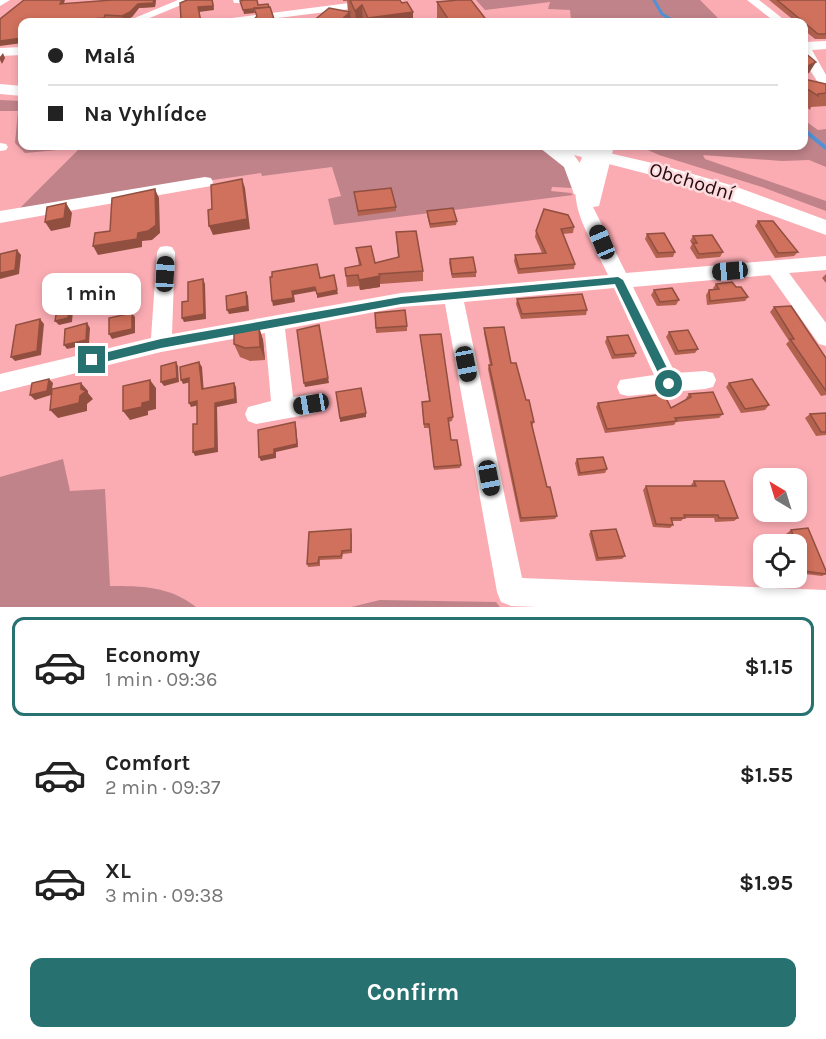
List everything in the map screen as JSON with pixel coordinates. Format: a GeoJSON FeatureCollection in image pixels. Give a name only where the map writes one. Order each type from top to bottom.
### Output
{"type":"FeatureCollection","features":[{"type":"Feature","properties":{"kind":"main road"},"geometry":{"type":"LineString","coordinates":[[0,89],[18,91]]}},
{"type":"Feature","properties":{"kind":"main road"},"geometry":{"type":"LineString","coordinates":[[0,96],[18,98]]}},
{"type":"Feature","properties":{"kind":"main road"},"geometry":{"type":"LineString","coordinates":[[552,150],[572,162],[579,174],[581,190]]}},
{"type":"Feature","properties":{"kind":"main road","name":"Obchodní"},"geometry":{"type":"LineString","coordinates":[[598,151],[637,156],[731,184],[826,219]]}},
{"type":"Feature","properties":{"kind":"main road","name":"Obchodní"},"geometry":{"type":"LineString","coordinates":[[637,156],[826,228]]}},
{"type":"Feature","properties":{"kind":"street"},"geometry":{"type":"LineString","coordinates":[[148,17],[163,0]]}},
{"type":"Feature","properties":{"kind":"street"},"geometry":{"type":"LineString","coordinates":[[145,18],[188,0]]}},
{"type":"Feature","properties":{"kind":"street"},"geometry":{"type":"LineString","coordinates":[[256,18],[398,0]]}},
{"type":"Feature","properties":{"kind":"street"},"geometry":{"type":"LineString","coordinates":[[752,0],[776,18]]}},
{"type":"Feature","properties":{"kind":"street"},"geometry":{"type":"LineString","coordinates":[[808,46],[826,45]]}},
{"type":"Feature","properties":{"kind":"street"},"geometry":{"type":"LineString","coordinates":[[0,52],[18,51]]}},
{"type":"Feature","properties":{"kind":"street"},"geometry":{"type":"LineString","coordinates":[[808,56],[826,84]]}},
{"type":"Feature","properties":{"kind":"street"},"geometry":{"type":"LineString","coordinates":[[598,151],[581,190],[587,214],[594,223],[618,280],[669,384]]}},
{"type":"Feature","properties":{"kind":"street"},"geometry":{"type":"LineString","coordinates":[[594,223],[592,200],[598,151]]}},
{"type":"Feature","properties":{"kind":"street"},"geometry":{"type":"LineString","coordinates":[[0,217],[206,182]]}},
{"type":"Feature","properties":{"kind":"street"},"geometry":{"type":"LineString","coordinates":[[161,344],[166,252]]}},
{"type":"Feature","properties":{"kind":"street"},"geometry":{"type":"LineString","coordinates":[[0,383],[161,344],[401,300],[826,263]]}},
{"type":"Feature","properties":{"kind":"street"},"geometry":{"type":"LineString","coordinates":[[774,267],[826,338]]}},
{"type":"Feature","properties":{"kind":"street"},"geometry":{"type":"LineString","coordinates":[[453,296],[511,592],[826,604]]}},
{"type":"Feature","properties":{"kind":"street"},"geometry":{"type":"LineString","coordinates":[[274,323],[284,409]]}},
{"type":"Feature","properties":{"kind":"street"},"geometry":{"type":"LineString","coordinates":[[628,387],[705,380]]}},
{"type":"Feature","properties":{"kind":"street"},"geometry":{"type":"LineString","coordinates":[[256,414],[311,404]]}},
{"type":"Feature","properties":{"kind":"shaded area"},"geometry":{"type":"Polygon","coordinates":[[[476,0],[700,0],[718,18],[571,18],[570,10],[548,9],[550,2],[485,10],[476,0]]]}},
{"type":"Feature","properties":{"kind":"shaded area"},"geometry":{"type":"Polygon","coordinates":[[[0,100],[18,101],[18,111],[0,111],[0,100]]]}},
{"type":"Feature","properties":{"kind":"shaded area"},"geometry":{"type":"Polygon","coordinates":[[[18,111],[18,146],[15,143],[18,111]]]}},
{"type":"Feature","properties":{"kind":"shaded area"},"geometry":{"type":"Polygon","coordinates":[[[808,123],[818,130],[826,129],[826,167],[809,160],[782,161],[703,155],[705,159],[826,201],[826,211],[762,187],[648,150],[808,150],[808,123]]]}},
{"type":"Feature","properties":{"kind":"shaded area"},"geometry":{"type":"Polygon","coordinates":[[[22,150],[58,150],[25,153],[22,150]]]}},
{"type":"Feature","properties":{"kind":"shaded area"},"geometry":{"type":"Polygon","coordinates":[[[78,150],[544,150],[565,160],[573,188],[552,187],[551,191],[573,195],[334,225],[328,199],[341,196],[332,167],[262,176],[261,173],[20,208],[78,150]]]}},
{"type":"Feature","properties":{"kind":"shaded area"},"geometry":{"type":"Polygon","coordinates":[[[63,459],[70,491],[105,489],[110,586],[144,587],[165,591],[196,607],[0,607],[0,477],[63,459]]]}},
{"type":"Feature","properties":{"kind":"shaded area"},"geometry":{"type":"Polygon","coordinates":[[[380,600],[496,602],[500,607],[351,607],[380,600]]]}},
{"type":"Feature","properties":{"kind":"building"},"geometry":{"type":"Polygon","coordinates":[[[24,0],[62,0],[60,4],[154,0],[153,3],[138,4],[122,16],[18,18],[18,39],[0,41],[0,19],[24,0]]]}},
{"type":"Feature","properties":{"kind":"building"},"geometry":{"type":"Polygon","coordinates":[[[187,0],[212,0],[213,6],[198,7],[200,18],[181,18],[180,3],[187,0]]]}},
{"type":"Feature","properties":{"kind":"building"},"geometry":{"type":"Polygon","coordinates":[[[257,0],[258,5],[268,4],[269,7],[243,10],[240,1],[257,0]]]}},
{"type":"Feature","properties":{"kind":"building"},"geometry":{"type":"Polygon","coordinates":[[[350,0],[400,0],[402,3],[407,2],[413,12],[368,18],[362,5],[355,11],[350,0]]]}},
{"type":"Feature","properties":{"kind":"building"},"geometry":{"type":"Polygon","coordinates":[[[471,0],[485,18],[447,18],[437,2],[471,0]]]}},
{"type":"Feature","properties":{"kind":"building"},"geometry":{"type":"Polygon","coordinates":[[[777,0],[826,0],[826,34],[818,34],[808,26],[808,18],[799,18],[777,0]]]}},
{"type":"Feature","properties":{"kind":"building"},"geometry":{"type":"Polygon","coordinates":[[[270,7],[274,18],[255,18],[257,16],[254,8],[270,7]]]}},
{"type":"Feature","properties":{"kind":"building"},"geometry":{"type":"Polygon","coordinates":[[[329,8],[350,12],[343,18],[317,18],[329,8]]]}},
{"type":"Feature","properties":{"kind":"building"},"geometry":{"type":"Polygon","coordinates":[[[808,55],[816,62],[808,66],[808,55]]]}},
{"type":"Feature","properties":{"kind":"building"},"geometry":{"type":"Polygon","coordinates":[[[808,80],[826,84],[826,93],[818,94],[818,96],[808,90],[808,80]]]}},
{"type":"Feature","properties":{"kind":"building"},"geometry":{"type":"Polygon","coordinates":[[[242,179],[247,219],[209,226],[208,210],[212,209],[211,185],[242,179]]]}},
{"type":"Feature","properties":{"kind":"building"},"geometry":{"type":"Polygon","coordinates":[[[391,188],[396,207],[358,211],[354,192],[391,188]]]}},
{"type":"Feature","properties":{"kind":"building"},"geometry":{"type":"Polygon","coordinates":[[[155,189],[156,225],[148,231],[138,233],[137,239],[93,246],[95,233],[110,231],[112,198],[155,189]]]}},
{"type":"Feature","properties":{"kind":"building"},"geometry":{"type":"Polygon","coordinates":[[[66,203],[64,218],[45,222],[47,207],[66,203]]]}},
{"type":"Feature","properties":{"kind":"building"},"geometry":{"type":"Polygon","coordinates":[[[453,208],[457,221],[430,224],[427,211],[453,208]]]}},
{"type":"Feature","properties":{"kind":"building"},"geometry":{"type":"Polygon","coordinates":[[[544,209],[568,215],[574,227],[561,229],[575,264],[519,269],[515,255],[546,253],[536,231],[544,209]]]}},
{"type":"Feature","properties":{"kind":"building"},"geometry":{"type":"Polygon","coordinates":[[[758,221],[773,221],[798,252],[778,253],[758,221]]]}},
{"type":"Feature","properties":{"kind":"building"},"geometry":{"type":"Polygon","coordinates":[[[416,231],[423,271],[379,274],[380,276],[359,280],[358,275],[346,276],[345,268],[361,265],[356,248],[371,246],[375,263],[399,257],[396,232],[416,231]]]}},
{"type":"Feature","properties":{"kind":"building"},"geometry":{"type":"Polygon","coordinates":[[[664,233],[675,252],[658,253],[647,234],[664,233]]]}},
{"type":"Feature","properties":{"kind":"building"},"geometry":{"type":"Polygon","coordinates":[[[712,235],[723,252],[699,254],[693,243],[697,243],[693,236],[712,235]]]}},
{"type":"Feature","properties":{"kind":"building"},"geometry":{"type":"Polygon","coordinates":[[[17,250],[15,270],[0,273],[0,254],[17,250]]]}},
{"type":"Feature","properties":{"kind":"building"},"geometry":{"type":"Polygon","coordinates":[[[473,257],[476,272],[452,274],[450,259],[473,257]]]}},
{"type":"Feature","properties":{"kind":"building"},"geometry":{"type":"Polygon","coordinates":[[[317,264],[320,278],[334,275],[337,290],[317,294],[315,287],[292,291],[293,298],[272,301],[270,277],[272,277],[272,272],[317,264]]]}},
{"type":"Feature","properties":{"kind":"building"},"geometry":{"type":"Polygon","coordinates":[[[203,279],[204,314],[182,318],[182,302],[188,301],[188,282],[203,279]]]}},
{"type":"Feature","properties":{"kind":"building"},"geometry":{"type":"Polygon","coordinates":[[[732,282],[736,287],[741,287],[748,297],[710,301],[709,290],[719,289],[716,284],[732,282]]]}},
{"type":"Feature","properties":{"kind":"building"},"geometry":{"type":"Polygon","coordinates":[[[672,288],[679,300],[660,302],[654,290],[672,288]]]}},
{"type":"Feature","properties":{"kind":"building"},"geometry":{"type":"Polygon","coordinates":[[[246,292],[247,306],[227,310],[226,296],[246,292]]]}},
{"type":"Feature","properties":{"kind":"building"},"geometry":{"type":"Polygon","coordinates":[[[582,294],[587,310],[522,314],[517,299],[582,294]]]}},
{"type":"Feature","properties":{"kind":"building"},"geometry":{"type":"Polygon","coordinates":[[[70,306],[68,318],[55,321],[57,309],[70,306]]]}},
{"type":"Feature","properties":{"kind":"building"},"geometry":{"type":"Polygon","coordinates":[[[791,306],[826,358],[826,391],[790,339],[794,339],[774,307],[791,306]]]}},
{"type":"Feature","properties":{"kind":"building"},"geometry":{"type":"Polygon","coordinates":[[[405,310],[407,326],[376,328],[375,313],[405,310]]]}},
{"type":"Feature","properties":{"kind":"building"},"geometry":{"type":"Polygon","coordinates":[[[132,313],[132,329],[109,334],[109,318],[132,313]]]}},
{"type":"Feature","properties":{"kind":"building"},"geometry":{"type":"Polygon","coordinates":[[[40,319],[37,351],[11,357],[16,325],[40,319]]]}},
{"type":"Feature","properties":{"kind":"building"},"geometry":{"type":"Polygon","coordinates":[[[87,323],[86,340],[64,345],[65,329],[87,323]]]}},
{"type":"Feature","properties":{"kind":"building"},"geometry":{"type":"Polygon","coordinates":[[[319,325],[328,378],[304,383],[297,330],[319,325]]]}},
{"type":"Feature","properties":{"kind":"building"},"geometry":{"type":"Polygon","coordinates":[[[259,327],[260,347],[245,348],[234,344],[234,331],[259,327]]]}},
{"type":"Feature","properties":{"kind":"building"},"geometry":{"type":"Polygon","coordinates":[[[504,327],[511,363],[516,363],[526,400],[529,400],[534,422],[531,422],[547,487],[550,487],[557,516],[521,518],[489,365],[492,365],[484,328],[504,327]]]}},
{"type":"Feature","properties":{"kind":"building"},"geometry":{"type":"Polygon","coordinates":[[[688,330],[698,349],[678,351],[669,332],[688,330]]]}},
{"type":"Feature","properties":{"kind":"building"},"geometry":{"type":"Polygon","coordinates":[[[441,334],[453,417],[448,418],[451,440],[457,440],[461,465],[434,467],[429,424],[424,424],[422,402],[430,401],[420,335],[441,334]]]}},
{"type":"Feature","properties":{"kind":"building"},"geometry":{"type":"Polygon","coordinates":[[[628,335],[636,353],[615,355],[607,337],[628,335]]]}},
{"type":"Feature","properties":{"kind":"building"},"geometry":{"type":"Polygon","coordinates":[[[176,362],[177,378],[161,382],[161,366],[176,362]]]}},
{"type":"Feature","properties":{"kind":"building"},"geometry":{"type":"Polygon","coordinates":[[[199,362],[202,389],[234,383],[235,399],[215,403],[215,448],[193,452],[193,424],[197,424],[197,401],[189,403],[189,378],[181,380],[180,367],[199,362]]]}},
{"type":"Feature","properties":{"kind":"building"},"geometry":{"type":"Polygon","coordinates":[[[49,379],[47,391],[30,395],[32,383],[49,379]]]}},
{"type":"Feature","properties":{"kind":"building"},"geometry":{"type":"Polygon","coordinates":[[[752,379],[769,405],[745,409],[729,383],[752,379]]]}},
{"type":"Feature","properties":{"kind":"building"},"geometry":{"type":"Polygon","coordinates":[[[150,380],[150,401],[142,403],[142,407],[123,411],[123,386],[150,380]]]}},
{"type":"Feature","properties":{"kind":"building"},"geometry":{"type":"Polygon","coordinates":[[[81,383],[81,389],[86,391],[80,396],[79,403],[50,410],[52,389],[81,383]]]}},
{"type":"Feature","properties":{"kind":"building"},"geometry":{"type":"Polygon","coordinates":[[[361,388],[366,413],[340,418],[336,392],[361,388]]]}},
{"type":"Feature","properties":{"kind":"building"},"geometry":{"type":"Polygon","coordinates":[[[713,392],[723,414],[675,418],[677,421],[607,429],[598,403],[664,394],[671,408],[691,397],[689,394],[713,392]]]}},
{"type":"Feature","properties":{"kind":"building"},"geometry":{"type":"Polygon","coordinates":[[[826,413],[826,432],[821,432],[810,414],[826,413]]]}},
{"type":"Feature","properties":{"kind":"building"},"geometry":{"type":"Polygon","coordinates":[[[295,422],[297,444],[274,449],[274,454],[259,457],[258,430],[295,422]]]}},
{"type":"Feature","properties":{"kind":"building"},"geometry":{"type":"Polygon","coordinates":[[[603,457],[607,469],[580,473],[577,459],[603,457]]]}},
{"type":"Feature","properties":{"kind":"building"},"geometry":{"type":"Polygon","coordinates":[[[694,481],[724,481],[738,518],[719,518],[718,515],[684,515],[685,518],[671,518],[673,525],[656,524],[646,486],[696,486],[694,481]]]}},
{"type":"Feature","properties":{"kind":"building"},"geometry":{"type":"Polygon","coordinates":[[[808,528],[826,574],[807,571],[807,534],[793,534],[791,530],[808,528]]]}},
{"type":"Feature","properties":{"kind":"building"},"geometry":{"type":"Polygon","coordinates":[[[351,529],[351,550],[342,551],[341,556],[319,557],[318,563],[307,564],[309,532],[351,529]]]}},
{"type":"Feature","properties":{"kind":"building"},"geometry":{"type":"Polygon","coordinates":[[[616,529],[625,556],[598,558],[591,531],[616,529]]]}},
{"type":"Feature","properties":{"kind":"waterway"},"geometry":{"type":"LineString","coordinates":[[654,0],[662,14],[668,18]]}},
{"type":"Feature","properties":{"kind":"waterway"},"geometry":{"type":"LineString","coordinates":[[808,133],[826,148]]}},
{"type":"Feature","properties":{"kind":"route"},"geometry":{"type":"LineString","coordinates":[[92,360],[161,344],[401,300],[618,280],[669,384]]}}]}
